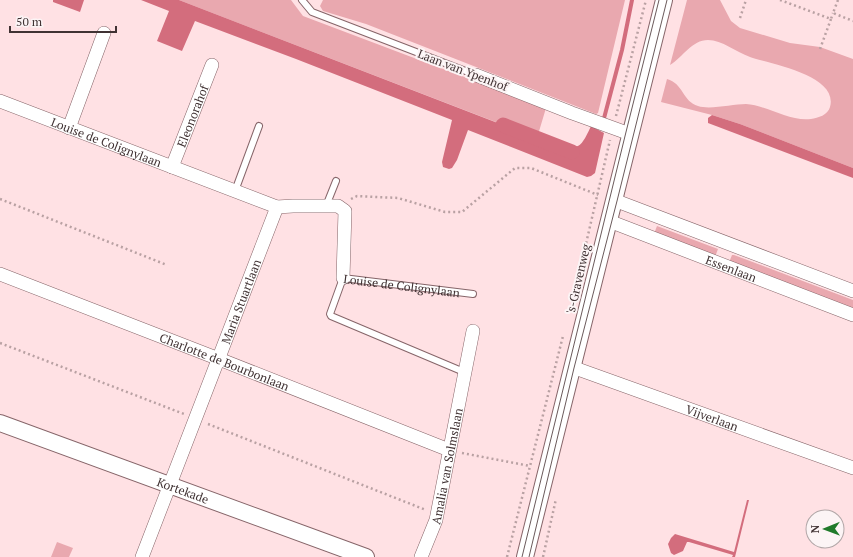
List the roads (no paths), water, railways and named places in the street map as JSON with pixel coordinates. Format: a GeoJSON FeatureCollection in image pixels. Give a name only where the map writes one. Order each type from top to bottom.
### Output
{"type":"FeatureCollection","features":[{"type":"Feature","properties":{"kind":"street","name":"'s-Gravenweg"},"geometry":{"type":"LineString","coordinates":[[525,557],[664,0]]}},
{"type":"Feature","properties":{"kind":"street"},"geometry":{"type":"LineString","coordinates":[[69,128],[104,34]]}},
{"type":"Feature","properties":{"kind":"street","name":"Eleonorahof"},"geometry":{"type":"LineString","coordinates":[[172,167],[212,65]]}},
{"type":"Feature","properties":{"kind":"street","name":"Laan van Ypenhof"},"geometry":{"type":"LineString","coordinates":[[476,75],[630,134]]}},
{"type":"Feature","properties":{"kind":"street","name":"Louise de Colignylaan"},"geometry":{"type":"LineString","coordinates":[[0,101],[278,207],[332,206],[345,211],[343,278]]}},
{"type":"Feature","properties":{"kind":"street","name":"Essenlaan"},"geometry":{"type":"LineString","coordinates":[[614,200],[853,292]]}},
{"type":"Feature","properties":{"kind":"street","name":"Maria Stuartlaan"},"geometry":{"type":"LineString","coordinates":[[142,557],[278,207]]}},
{"type":"Feature","properties":{"kind":"street","name":"Essenlaan"},"geometry":{"type":"LineString","coordinates":[[609,221],[853,315]]}},
{"type":"Feature","properties":{"kind":"street","name":"Charlotte de Bourbonlaan"},"geometry":{"type":"LineString","coordinates":[[0,274],[449,450]]}},
{"type":"Feature","properties":{"kind":"street","name":"Amalia van Solmslaan"},"geometry":{"type":"LineString","coordinates":[[421,557],[437,514],[473,331]]}},
{"type":"Feature","properties":{"kind":"street","name":"Vijverlaan"},"geometry":{"type":"LineString","coordinates":[[572,367],[853,468]]}},
{"type":"Feature","properties":{"kind":"street","name":"Kortekade"},"geometry":{"type":"LineString","coordinates":[[0,423],[366,557]]}},
{"type":"Feature","properties":{"kind":"lane","name":"Laan van Ypenhof"},"geometry":{"type":"LineString","coordinates":[[302,0],[312,12],[476,75]]}},
{"type":"Feature","properties":{"kind":"lane"},"geometry":{"type":"LineString","coordinates":[[235,191],[259,126]]}},
{"type":"Feature","properties":{"kind":"lane"},"geometry":{"type":"LineString","coordinates":[[332,206],[336,181]]}},
{"type":"Feature","properties":{"kind":"lane"},"geometry":{"type":"LineString","coordinates":[[343,278],[330,314],[331,316],[464,372]]}},
{"type":"Feature","properties":{"kind":"lane","name":"Louise de Colignylaan"},"geometry":{"type":"LineString","coordinates":[[343,278],[472,294]]}},
{"type":"Feature","properties":{"kind":"waterway"},"geometry":{"type":"LineString","coordinates":[[603,122],[622,50],[632,0]]}},
{"type":"Feature","properties":{"kind":"waterway"},"geometry":{"type":"LineString","coordinates":[[503,125],[572,152]]}},
{"type":"Feature","properties":{"kind":"tram line"},"geometry":{"type":"LineString","coordinates":[[522,557],[659,0]]}},
{"type":"Feature","properties":{"kind":"tram line"},"geometry":{"type":"LineString","coordinates":[[529,557],[574,368],[667,0]]}}]}
